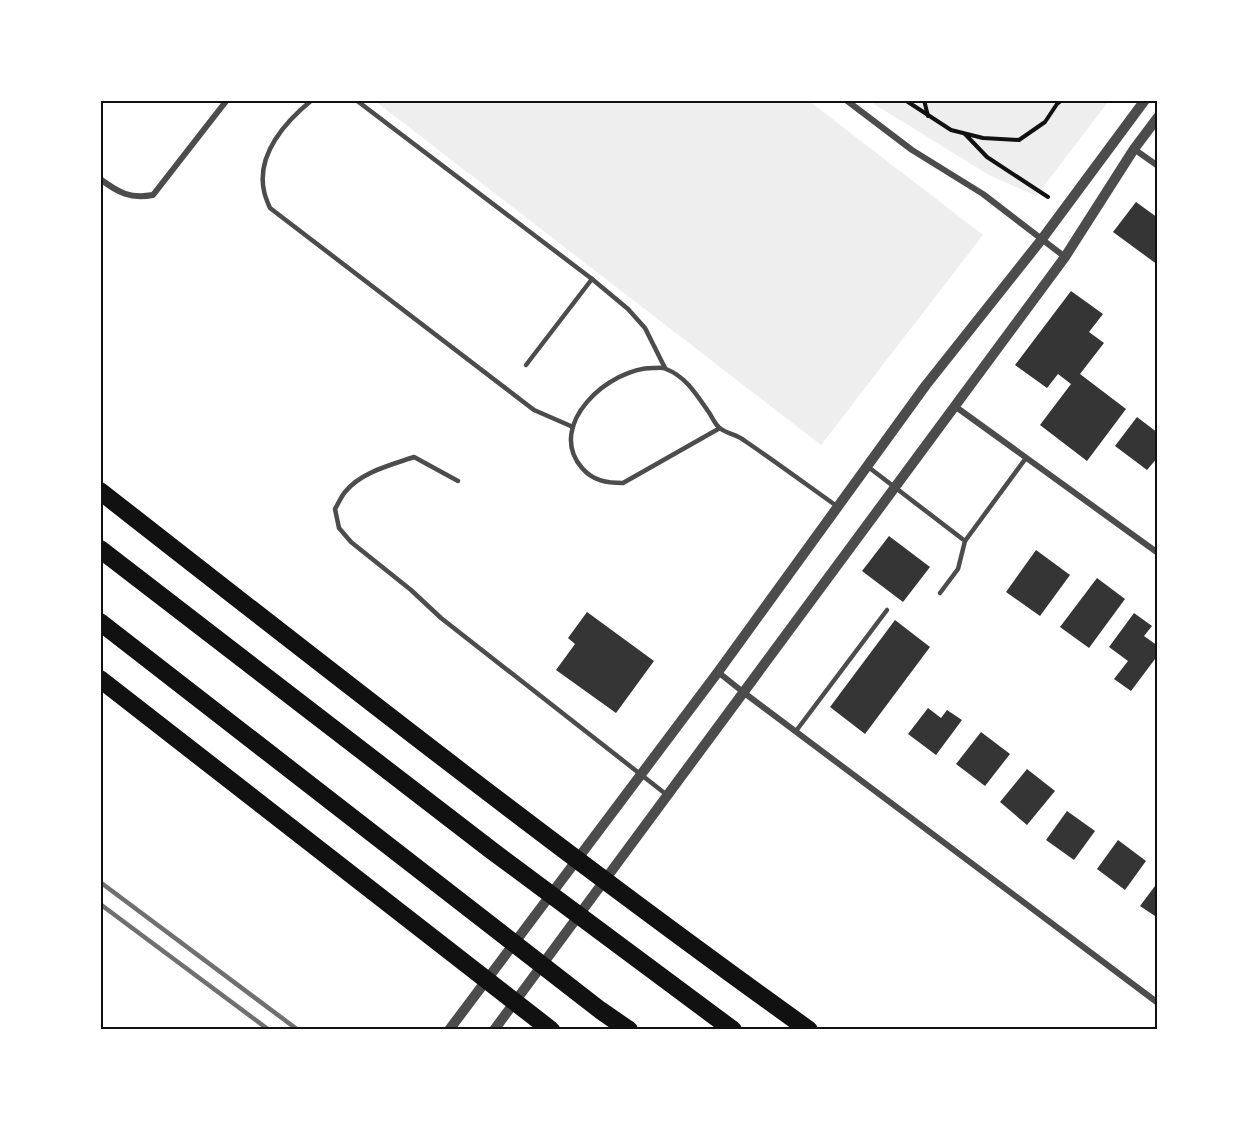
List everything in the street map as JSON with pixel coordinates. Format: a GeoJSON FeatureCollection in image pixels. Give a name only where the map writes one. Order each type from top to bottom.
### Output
{"type":"FeatureCollection","features":[{"type":"Feature","properties":{"kind":"highway"},"geometry":{"type":"LineString","coordinates":[[100,491],[518,816],[663,925],[809,1029]]}},
{"type":"Feature","properties":{"kind":"highway"},"geometry":{"type":"LineString","coordinates":[[100,549],[491,850],[733,1029]]}},
{"type":"Feature","properties":{"kind":"highway"},"geometry":{"type":"LineString","coordinates":[[100,622],[600,1010],[629,1029]]}},
{"type":"Feature","properties":{"kind":"highway"},"geometry":{"type":"LineString","coordinates":[[100,679],[551,1029]]}},
{"type":"Feature","properties":{"kind":"highway"},"geometry":{"type":"LineString","coordinates":[[600,1010],[619,1029]]}},
{"type":"Feature","properties":{"kind":"highway"},"geometry":{"type":"LineString","coordinates":[[710,1013],[727,1029]]}},
{"type":"Feature","properties":{"kind":"street"},"geometry":{"type":"LineString","coordinates":[[100,179],[114,189],[138,197],[153,195],[226,100]]}},
{"type":"Feature","properties":{"kind":"street"},"geometry":{"type":"LineString","coordinates":[[846,100],[912,150],[983,194],[1065,257]]}},
{"type":"Feature","properties":{"kind":"street"},"geometry":{"type":"LineString","coordinates":[[449,1029],[718,672],[926,385],[1042,238],[1145,100]]}},
{"type":"Feature","properties":{"kind":"street"},"geometry":{"type":"LineString","coordinates":[[494,1029],[956,407],[1065,257],[1134,149],[1158,117]]}},
{"type":"Feature","properties":{"kind":"street"},"geometry":{"type":"LineString","coordinates":[[1134,149],[1158,166]]}},
{"type":"Feature","properties":{"kind":"street"},"geometry":{"type":"LineString","coordinates":[[956,407],[1158,553]]}},
{"type":"Feature","properties":{"kind":"street"},"geometry":{"type":"LineString","coordinates":[[718,672],[1158,1004]]}},
{"type":"Feature","properties":{"kind":"lane"},"geometry":{"type":"LineString","coordinates":[[312,100],[293,117],[269,150],[263,170],[263,190],[270,208],[534,410],[573,427]]}},
{"type":"Feature","properties":{"kind":"lane"},"geometry":{"type":"LineString","coordinates":[[356,100],[592,279],[628,309],[645,328],[665,368],[684,380],[720,428],[742,438],[838,507]]}},
{"type":"Feature","properties":{"kind":"lane"},"geometry":{"type":"LineString","coordinates":[[526,366],[592,279]]}},
{"type":"Feature","properties":{"kind":"lane"},"geometry":{"type":"LineString","coordinates":[[665,368],[640,368],[620,375],[599,389],[582,408],[570,437],[577,462],[585,472],[608,483],[623,483],[720,428]]}},
{"type":"Feature","properties":{"kind":"lane"},"geometry":{"type":"LineString","coordinates":[[458,481],[414,457],[387,466],[362,478],[344,492],[335,509],[339,528],[351,542],[441,618],[667,795]]}},
{"type":"Feature","properties":{"kind":"lane"},"geometry":{"type":"LineString","coordinates":[[940,593],[958,569],[964,541],[1026,458]]}},
{"type":"Feature","properties":{"kind":"lane"},"geometry":{"type":"LineString","coordinates":[[867,466],[964,541]]}},
{"type":"Feature","properties":{"kind":"lane"},"geometry":{"type":"LineString","coordinates":[[796,731],[887,610]]}},
{"type":"Feature","properties":{"kind":"path"},"geometry":{"type":"LineString","coordinates":[[905,100],[951,130],[983,138],[1019,140],[1045,122],[1056,104],[1062,100]]}},
{"type":"Feature","properties":{"kind":"path"},"geometry":{"type":"LineString","coordinates":[[924,100],[928,116]]}},
{"type":"Feature","properties":{"kind":"path"},"geometry":{"type":"LineString","coordinates":[[965,134],[987,158],[1048,197]]}},
{"type":"Feature","properties":{"kind":"shaded area"},"geometry":{"type":"Polygon","coordinates":[[[375,101],[809,101],[983,235],[821,445],[375,101]]]}},
{"type":"Feature","properties":{"kind":"shaded area"},"geometry":{"type":"Polygon","coordinates":[[[869,101],[1109,101],[1036,196],[989,175],[869,101]]]}},
{"type":"Feature","properties":{"kind":"building"},"geometry":{"type":"Polygon","coordinates":[[[1136,202],[1158,218],[1158,265],[1113,232],[1136,202]]]}},
{"type":"Feature","properties":{"kind":"building"},"geometry":{"type":"Polygon","coordinates":[[[1071,291],[1103,314],[1089,332],[1104,343],[1080,374],[1126,409],[1087,461],[1040,425],[1071,384],[1058,374],[1047,388],[1015,365],[1071,291]]]}},
{"type":"Feature","properties":{"kind":"building"},"geometry":{"type":"Polygon","coordinates":[[[1137,417],[1158,433],[1158,457],[1147,470],[1115,446],[1137,417]]]}},
{"type":"Feature","properties":{"kind":"building"},"geometry":{"type":"Polygon","coordinates":[[[889,536],[930,567],[903,602],[862,571],[889,536]]]}},
{"type":"Feature","properties":{"kind":"building"},"geometry":{"type":"Polygon","coordinates":[[[1036,550],[1070,575],[1040,616],[1006,592],[1036,550]]]}},
{"type":"Feature","properties":{"kind":"building"},"geometry":{"type":"Polygon","coordinates":[[[1097,578],[1125,599],[1089,648],[1060,627],[1097,578]]]}},
{"type":"Feature","properties":{"kind":"building"},"geometry":{"type":"Polygon","coordinates":[[[587,612],[654,661],[616,713],[556,670],[575,644],[568,638],[587,612]]]}},
{"type":"Feature","properties":{"kind":"building"},"geometry":{"type":"Polygon","coordinates":[[[1134,613],[1152,626],[1144,636],[1158,646],[1158,655],[1131,691],[1114,679],[1128,661],[1109,647],[1134,613]]]}},
{"type":"Feature","properties":{"kind":"building"},"geometry":{"type":"Polygon","coordinates":[[[895,620],[930,647],[865,734],[830,707],[895,620]]]}},
{"type":"Feature","properties":{"kind":"building"},"geometry":{"type":"Polygon","coordinates":[[[928,708],[941,718],[947,710],[962,720],[936,755],[908,734],[928,708]]]}},
{"type":"Feature","properties":{"kind":"building"},"geometry":{"type":"Polygon","coordinates":[[[981,732],[1010,754],[985,786],[956,764],[981,732]]]}},
{"type":"Feature","properties":{"kind":"building"},"geometry":{"type":"Polygon","coordinates":[[[1027,769],[1055,791],[1027,825],[1000,802],[1027,769]]]}},
{"type":"Feature","properties":{"kind":"building"},"geometry":{"type":"Polygon","coordinates":[[[1067,811],[1095,831],[1074,860],[1046,840],[1067,811]]]}},
{"type":"Feature","properties":{"kind":"building"},"geometry":{"type":"Polygon","coordinates":[[[1118,840],[1146,861],[1125,890],[1097,869],[1118,840]]]}},
{"type":"Feature","properties":{"kind":"building"},"geometry":{"type":"Polygon","coordinates":[[[1158,882],[1158,918],[1140,906],[1158,882]]]}},
{"type":"Feature","properties":{"kind":"railway"},"geometry":{"type":"LineString","coordinates":[[100,882],[298,1030]]}},
{"type":"Feature","properties":{"kind":"railway"},"geometry":{"type":"LineString","coordinates":[[100,904],[269,1030]]}}]}
